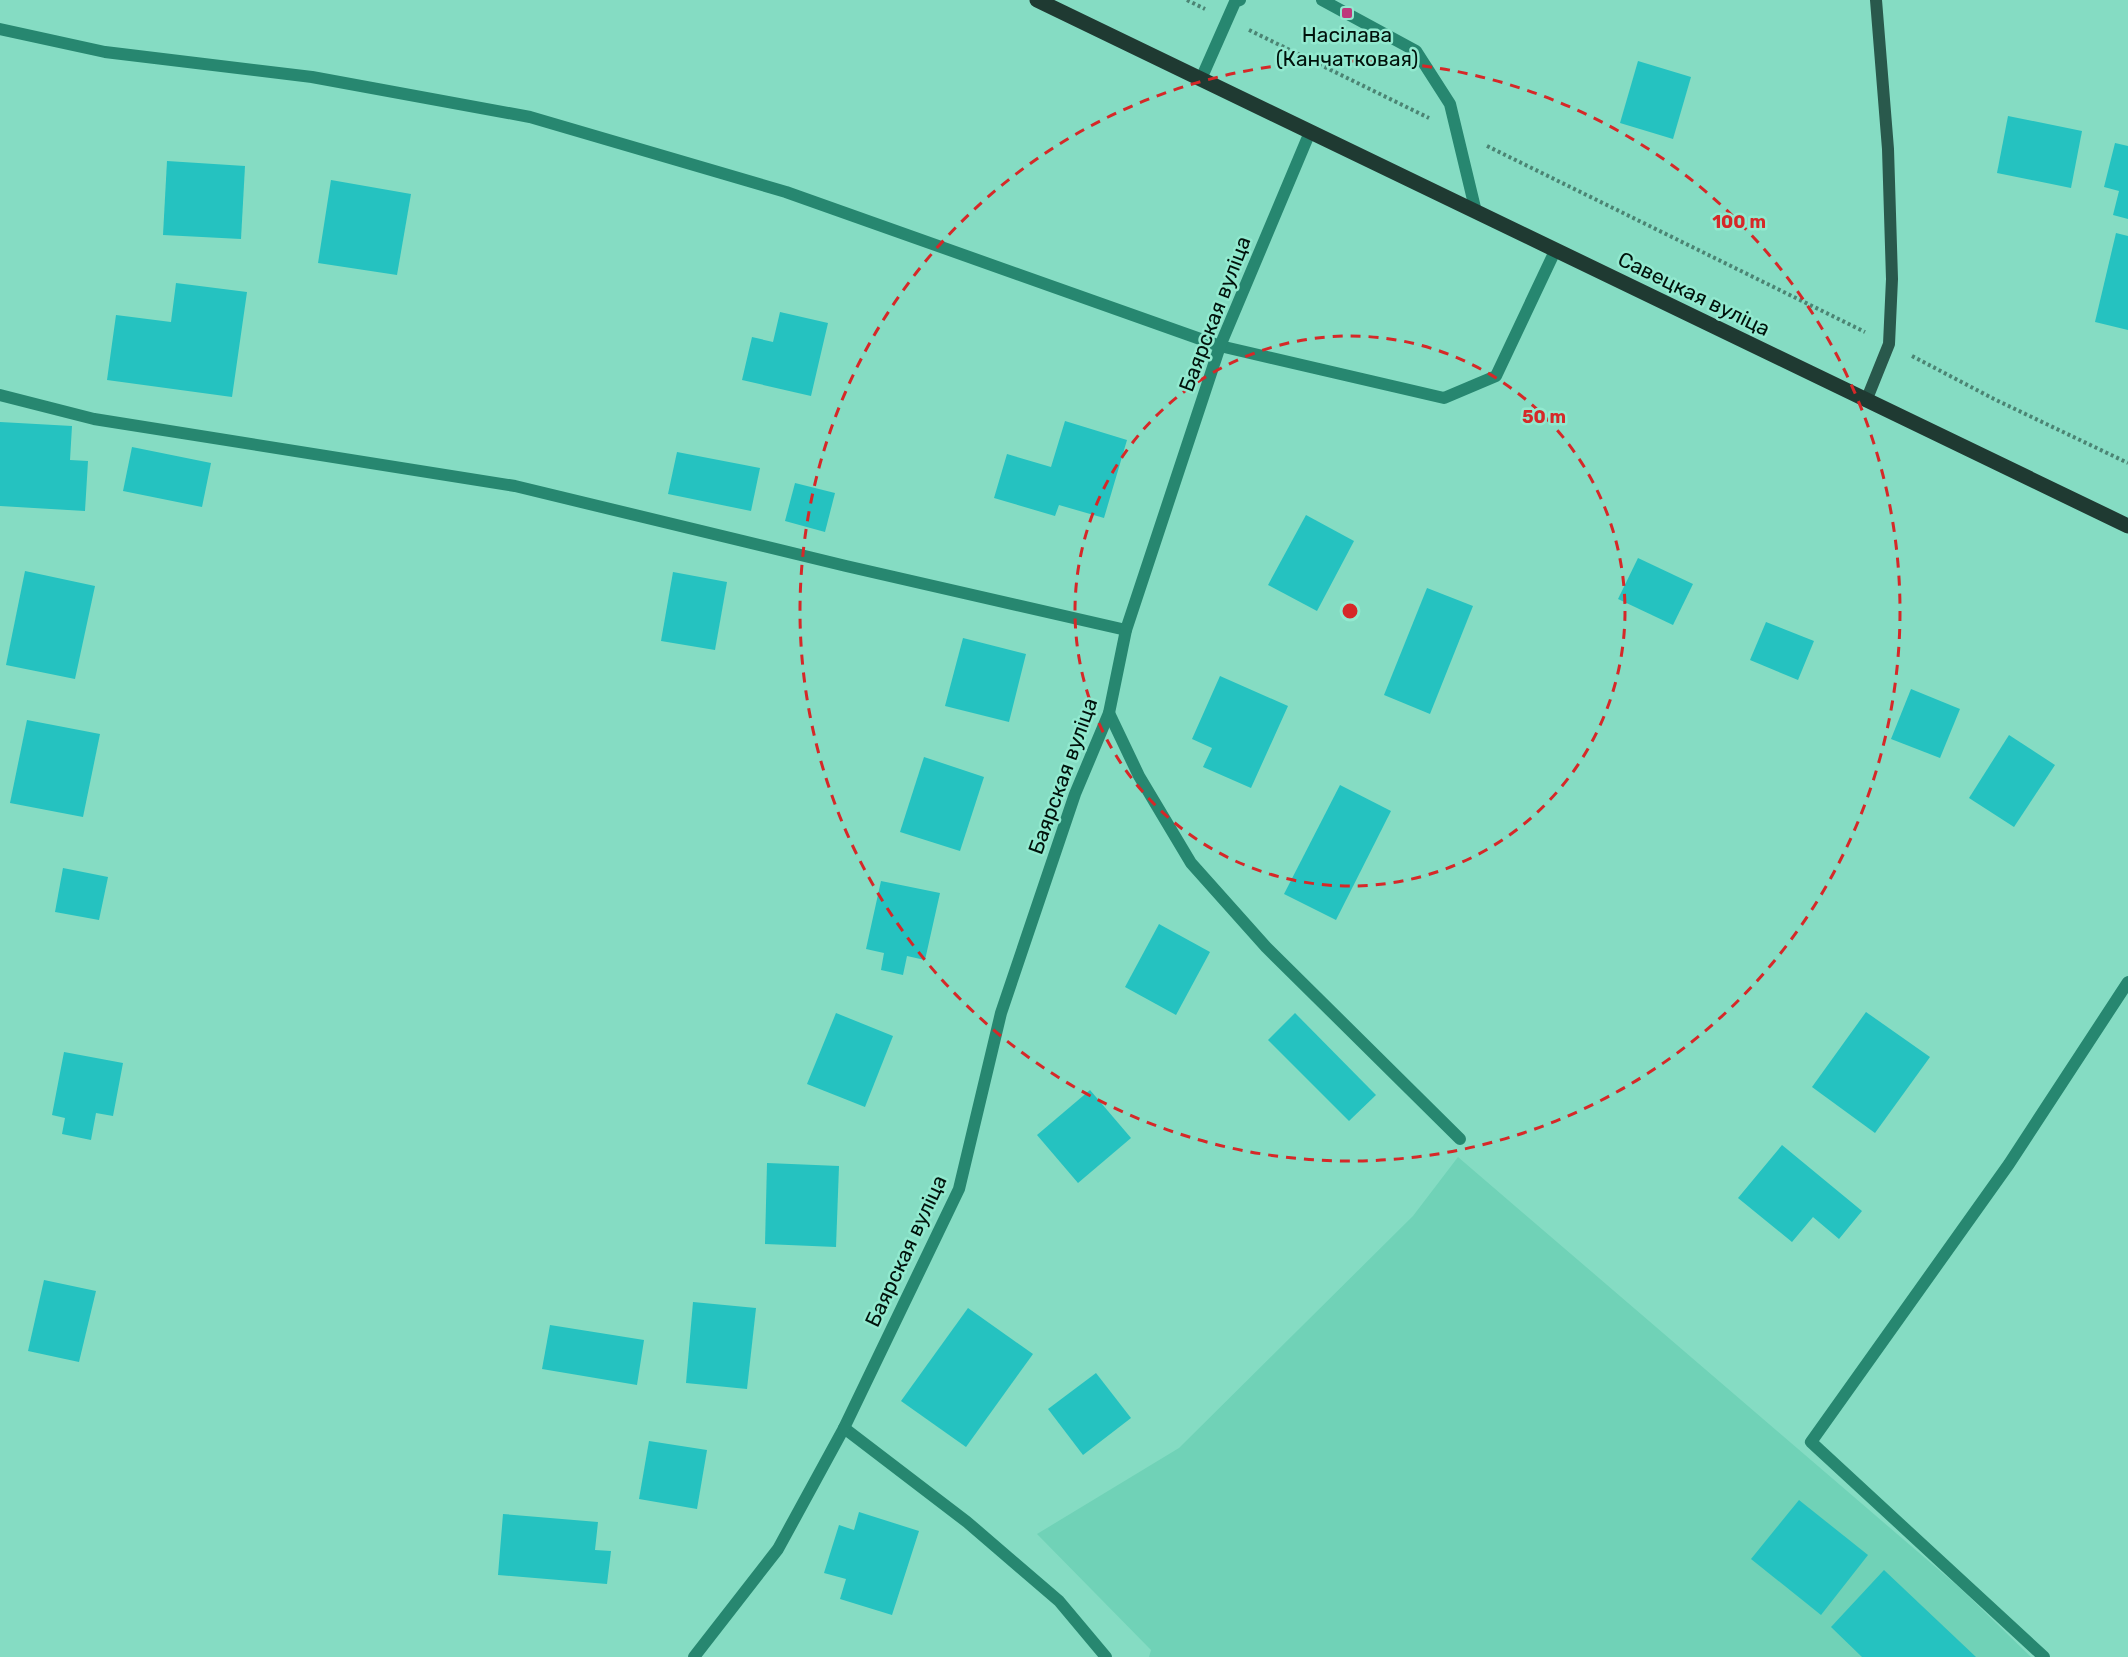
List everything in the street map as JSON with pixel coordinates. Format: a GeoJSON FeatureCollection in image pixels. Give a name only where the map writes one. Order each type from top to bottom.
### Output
{"type":"FeatureCollection","features":[{"type":"Feature","properties":{"kind":"main road","name":"Савецкая вуліца"},"geometry":{"type":"LineString","coordinates":[[1037,0],[2128,526]]}},
{"type":"Feature","properties":{"kind":"street"},"geometry":{"type":"LineString","coordinates":[[1201,80],[1235,2],[1240,0]]}},
{"type":"Feature","properties":{"kind":"street"},"geometry":{"type":"LineString","coordinates":[[1322,0],[1416,51],[1450,104],[1476,212]]}},
{"type":"Feature","properties":{"kind":"street"},"geometry":{"type":"LineString","coordinates":[[1866,401],[1889,344],[1892,279],[1888,161],[1876,0]]}},
{"type":"Feature","properties":{"kind":"street"},"geometry":{"type":"LineString","coordinates":[[0,29],[105,52],[312,77],[530,117],[786,192],[1220,346],[1444,398],[1496,376],[1555,250]]}},
{"type":"Feature","properties":{"kind":"street","name":"Баярская вуліца"},"geometry":{"type":"LineString","coordinates":[[694,1657],[778,1549],[844,1428],[959,1189],[1002,1013],[1076,794],[1109,713],[1126,630],[1220,346],[1310,132]]}},
{"type":"Feature","properties":{"kind":"street"},"geometry":{"type":"LineString","coordinates":[[0,395],[94,419],[515,486],[846,566],[1126,630]]}},
{"type":"Feature","properties":{"kind":"street"},"geometry":{"type":"LineString","coordinates":[[1109,713],[1138,776],[1191,863],[1266,946],[1460,1139]]}},
{"type":"Feature","properties":{"kind":"street"},"geometry":{"type":"LineString","coordinates":[[2044,1657],[1811,1442],[2009,1164],[2128,982]]}},
{"type":"Feature","properties":{"kind":"street"},"geometry":{"type":"LineString","coordinates":[[844,1428],[967,1522],[1059,1601],[1106,1657]]}},
{"type":"Feature","properties":{"kind":"path"},"geometry":{"type":"LineString","coordinates":[[1186,0],[1889,344],[1994,399],[2128,464]]}},
{"type":"Feature","properties":{"kind":"shaded area"},"geometry":{"type":"Polygon","coordinates":[[[1458,1157],[1960,1588],[2031,1657],[1149,1657],[1151,1650],[1037,1534],[1179,1448],[1413,1216],[1458,1157]]]}},
{"type":"Feature","properties":{"kind":"building"},"geometry":{"type":"Polygon","coordinates":[[[1638,61],[1691,77],[1673,139],[1620,123],[1638,61]]]}},
{"type":"Feature","properties":{"kind":"building"},"geometry":{"type":"Polygon","coordinates":[[[2008,116],[2082,131],[2071,188],[1997,173],[2008,116]]]}},
{"type":"Feature","properties":{"kind":"building"},"geometry":{"type":"Polygon","coordinates":[[[2115,143],[2128,146],[2128,219],[2113,215],[2119,191],[2104,187],[2115,143]]]}},
{"type":"Feature","properties":{"kind":"building"},"geometry":{"type":"Polygon","coordinates":[[[167,161],[245,166],[241,239],[163,235],[167,161]]]}},
{"type":"Feature","properties":{"kind":"building"},"geometry":{"type":"Polygon","coordinates":[[[331,180],[411,194],[397,275],[318,263],[331,180]]]}},
{"type":"Feature","properties":{"kind":"building"},"geometry":{"type":"Polygon","coordinates":[[[2116,233],[2128,236],[2128,330],[2095,322],[2116,233]]]}},
{"type":"Feature","properties":{"kind":"building"},"geometry":{"type":"Polygon","coordinates":[[[176,283],[247,292],[232,397],[107,380],[116,315],[171,322],[176,283]]]}},
{"type":"Feature","properties":{"kind":"building"},"geometry":{"type":"Polygon","coordinates":[[[780,312],[828,323],[811,396],[742,380],[752,337],[773,342],[780,312]]]}},
{"type":"Feature","properties":{"kind":"building"},"geometry":{"type":"Polygon","coordinates":[[[1065,421],[1127,440],[1104,518],[1059,505],[1055,516],[994,498],[1007,454],[1051,467],[1065,421]]]}},
{"type":"Feature","properties":{"kind":"building"},"geometry":{"type":"Polygon","coordinates":[[[0,422],[72,426],[70,460],[88,461],[85,511],[0,506],[0,422]]]}},
{"type":"Feature","properties":{"kind":"building"},"geometry":{"type":"Polygon","coordinates":[[[132,447],[211,463],[202,507],[123,491],[132,447]]]}},
{"type":"Feature","properties":{"kind":"building"},"geometry":{"type":"Polygon","coordinates":[[[677,452],[760,468],[751,511],[668,494],[677,452]]]}},
{"type":"Feature","properties":{"kind":"building"},"geometry":{"type":"Polygon","coordinates":[[[795,483],[835,493],[825,532],[785,521],[795,483]]]}},
{"type":"Feature","properties":{"kind":"building"},"geometry":{"type":"Polygon","coordinates":[[[1306,515],[1354,541],[1317,611],[1268,585],[1306,515]]]}},
{"type":"Feature","properties":{"kind":"building"},"geometry":{"type":"Polygon","coordinates":[[[1638,558],[1693,584],[1673,625],[1618,599],[1638,558]]]}},
{"type":"Feature","properties":{"kind":"building"},"geometry":{"type":"Polygon","coordinates":[[[25,571],[95,586],[75,679],[6,665],[25,571]]]}},
{"type":"Feature","properties":{"kind":"building"},"geometry":{"type":"Polygon","coordinates":[[[673,572],[727,582],[715,650],[661,641],[673,572]]]}},
{"type":"Feature","properties":{"kind":"building"},"geometry":{"type":"Polygon","coordinates":[[[1427,588],[1473,606],[1430,714],[1384,695],[1427,588]]]}},
{"type":"Feature","properties":{"kind":"building"},"geometry":{"type":"Polygon","coordinates":[[[1766,622],[1814,641],[1798,680],[1750,660],[1766,622]]]}},
{"type":"Feature","properties":{"kind":"building"},"geometry":{"type":"Polygon","coordinates":[[[963,638],[1026,654],[1009,722],[945,706],[963,638]]]}},
{"type":"Feature","properties":{"kind":"building"},"geometry":{"type":"Polygon","coordinates":[[[1220,676],[1288,706],[1251,788],[1203,767],[1212,748],[1192,739],[1220,676]]]}},
{"type":"Feature","properties":{"kind":"building"},"geometry":{"type":"Polygon","coordinates":[[[1911,689],[1960,709],[1940,758],[1891,739],[1911,689]]]}},
{"type":"Feature","properties":{"kind":"building"},"geometry":{"type":"Polygon","coordinates":[[[27,720],[100,734],[83,817],[10,803],[27,720]]]}},
{"type":"Feature","properties":{"kind":"building"},"geometry":{"type":"Polygon","coordinates":[[[2009,735],[2055,765],[2014,827],[1969,798],[2009,735]]]}},
{"type":"Feature","properties":{"kind":"building"},"geometry":{"type":"Polygon","coordinates":[[[924,757],[984,777],[960,851],[900,832],[924,757]]]}},
{"type":"Feature","properties":{"kind":"building"},"geometry":{"type":"Polygon","coordinates":[[[1340,785],[1391,811],[1336,920],[1284,894],[1340,785]]]}},
{"type":"Feature","properties":{"kind":"building"},"geometry":{"type":"Polygon","coordinates":[[[63,868],[108,877],[99,920],[55,912],[63,868]]]}},
{"type":"Feature","properties":{"kind":"building"},"geometry":{"type":"Polygon","coordinates":[[[881,881],[940,893],[925,960],[907,956],[903,975],[881,970],[884,953],[866,949],[881,881]]]}},
{"type":"Feature","properties":{"kind":"building"},"geometry":{"type":"Polygon","coordinates":[[[1159,924],[1210,952],[1176,1015],[1125,987],[1159,924]]]}},
{"type":"Feature","properties":{"kind":"building"},"geometry":{"type":"Polygon","coordinates":[[[1866,1012],[1930,1057],[1875,1133],[1812,1087],[1866,1012]]]}},
{"type":"Feature","properties":{"kind":"building"},"geometry":{"type":"Polygon","coordinates":[[[836,1013],[893,1036],[865,1107],[807,1084],[836,1013]]]}},
{"type":"Feature","properties":{"kind":"building"},"geometry":{"type":"Polygon","coordinates":[[[1295,1013],[1376,1095],[1349,1121],[1268,1040],[1295,1013]]]}},
{"type":"Feature","properties":{"kind":"building"},"geometry":{"type":"Polygon","coordinates":[[[64,1052],[123,1063],[113,1116],[96,1113],[91,1140],[62,1134],[65,1118],[52,1115],[64,1052]]]}},
{"type":"Feature","properties":{"kind":"building"},"geometry":{"type":"Polygon","coordinates":[[[1090,1090],[1131,1138],[1078,1183],[1037,1135],[1090,1090]]]}},
{"type":"Feature","properties":{"kind":"building"},"geometry":{"type":"Polygon","coordinates":[[[1782,1145],[1862,1211],[1839,1239],[1813,1217],[1792,1242],[1738,1198],[1782,1145]]]}},
{"type":"Feature","properties":{"kind":"building"},"geometry":{"type":"Polygon","coordinates":[[[767,1163],[839,1166],[836,1247],[765,1244],[767,1163]]]}},
{"type":"Feature","properties":{"kind":"building"},"geometry":{"type":"Polygon","coordinates":[[[44,1280],[96,1291],[79,1362],[28,1351],[44,1280]]]}},
{"type":"Feature","properties":{"kind":"building"},"geometry":{"type":"Polygon","coordinates":[[[693,1302],[756,1308],[747,1389],[686,1383],[693,1302]]]}},
{"type":"Feature","properties":{"kind":"building"},"geometry":{"type":"Polygon","coordinates":[[[968,1308],[1033,1354],[966,1447],[901,1401],[968,1308]]]}},
{"type":"Feature","properties":{"kind":"building"},"geometry":{"type":"Polygon","coordinates":[[[550,1325],[644,1340],[637,1385],[542,1369],[550,1325]]]}},
{"type":"Feature","properties":{"kind":"building"},"geometry":{"type":"Polygon","coordinates":[[[1096,1373],[1131,1418],[1083,1455],[1048,1409],[1096,1373]]]}},
{"type":"Feature","properties":{"kind":"building"},"geometry":{"type":"Polygon","coordinates":[[[649,1441],[707,1450],[697,1509],[639,1499],[649,1441]]]}},
{"type":"Feature","properties":{"kind":"building"},"geometry":{"type":"Polygon","coordinates":[[[1799,1500],[1868,1555],[1821,1615],[1751,1559],[1799,1500]]]}},
{"type":"Feature","properties":{"kind":"building"},"geometry":{"type":"Polygon","coordinates":[[[859,1512],[919,1531],[892,1615],[840,1599],[846,1579],[824,1573],[839,1525],[854,1530],[859,1512]]]}},
{"type":"Feature","properties":{"kind":"building"},"geometry":{"type":"Polygon","coordinates":[[[503,1514],[598,1522],[595,1550],[611,1551],[607,1584],[498,1575],[503,1514]]]}},
{"type":"Feature","properties":{"kind":"building"},"geometry":{"type":"Polygon","coordinates":[[[1884,1570],[1976,1657],[1862,1657],[1831,1627],[1884,1570]]]}},
{"type":"Feature","properties":{"kind":"place","name":"Насілава (Канчатковая)"},"geometry":{"type":"Point","coordinates":[1347,13]}}]}
